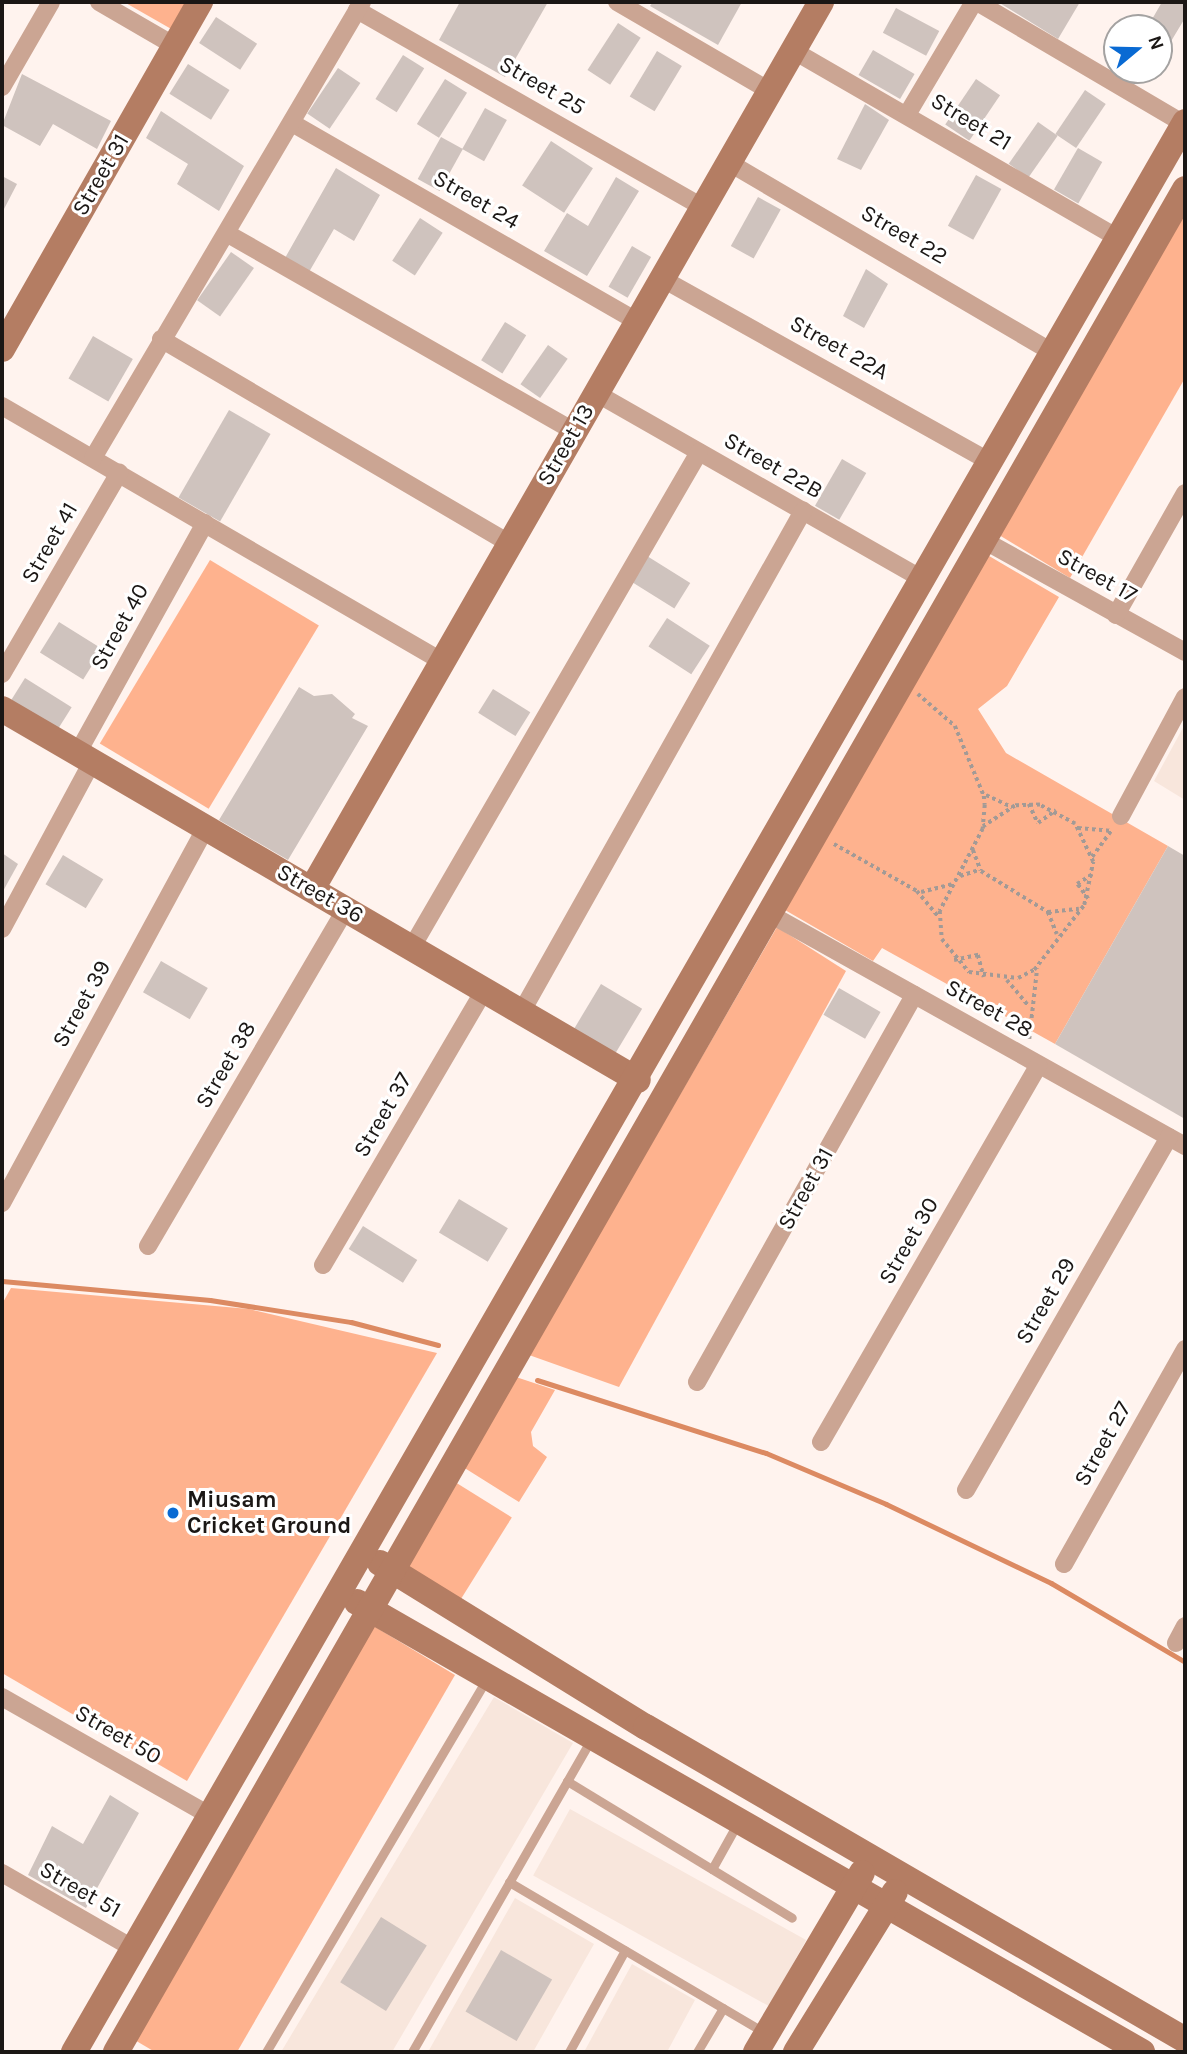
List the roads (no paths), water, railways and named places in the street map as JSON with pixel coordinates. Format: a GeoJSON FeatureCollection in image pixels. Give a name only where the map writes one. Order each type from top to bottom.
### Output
{"type":"FeatureCollection","features":[{"type":"Feature","properties":{"kind":"street"},"geometry":{"type":"LineString","coordinates":[[2,87],[51,2]]}},
{"type":"Feature","properties":{"kind":"street"},"geometry":{"type":"LineString","coordinates":[[99,2],[175,46]]}},
{"type":"Feature","properties":{"kind":"street","name":"Street 31"},"geometry":{"type":"LineString","coordinates":[[4,339],[200,2]]}},
{"type":"Feature","properties":{"kind":"street"},"geometry":{"type":"LineString","coordinates":[[617,2],[770,91]]}},
{"type":"Feature","properties":{"kind":"street","name":"Street 13"},"geometry":{"type":"LineString","coordinates":[[312,889],[821,2]]}},
{"type":"Feature","properties":{"kind":"street"},"geometry":{"type":"LineString","coordinates":[[74,2052],[638,1080],[1184,123],[975,2],[908,113]]}},
{"type":"Feature","properties":{"kind":"street"},"geometry":{"type":"LineString","coordinates":[[93,458],[161,339],[228,234],[359,6]]}},
{"type":"Feature","properties":{"kind":"street","name":"Street 25"},"geometry":{"type":"LineString","coordinates":[[359,6],[702,207]]}},
{"type":"Feature","properties":{"kind":"street","name":"Street 21"},"geometry":{"type":"LineString","coordinates":[[794,51],[908,113],[1119,239]]}},
{"type":"Feature","properties":{"kind":"street","name":"Street 24"},"geometry":{"type":"LineString","coordinates":[[292,123],[637,321]]}},
{"type":"Feature","properties":{"kind":"street","name":"Street 22"},"geometry":{"type":"LineString","coordinates":[[728,162],[1054,353]]}},
{"type":"Feature","properties":{"kind":"street"},"geometry":{"type":"LineString","coordinates":[[120,2051],[814,833],[985,541],[1185,189]]}},
{"type":"Feature","properties":{"kind":"street"},"geometry":{"type":"LineString","coordinates":[[228,234],[574,431]]}},
{"type":"Feature","properties":{"kind":"street","name":"Street 22A"},"geometry":{"type":"LineString","coordinates":[[661,278],[992,463]]}},
{"type":"Feature","properties":{"kind":"street"},"geometry":{"type":"LineString","coordinates":[[1084,300],[1113,318]]}},
{"type":"Feature","properties":{"kind":"street"},"geometry":{"type":"LineString","coordinates":[[161,339],[510,544]]}},
{"type":"Feature","properties":{"kind":"street","name":"Street 22B"},"geometry":{"type":"LineString","coordinates":[[596,393],[925,581]]}},
{"type":"Feature","properties":{"kind":"street"},"geometry":{"type":"LineString","coordinates":[[2,406],[443,662]]}},
{"type":"Feature","properties":{"kind":"street"},"geometry":{"type":"LineString","coordinates":[[412,947],[699,452]]}},
{"type":"Feature","properties":{"kind":"street","name":"Street 41"},"geometry":{"type":"LineString","coordinates":[[2,674],[119,472]]}},
{"type":"Feature","properties":{"kind":"street"},"geometry":{"type":"LineString","coordinates":[[1116,615],[1185,494]]}},
{"type":"Feature","properties":{"kind":"street"},"geometry":{"type":"LineString","coordinates":[[522,1011],[803,511]]}},
{"type":"Feature","properties":{"kind":"street","name":"Street 40"},"geometry":{"type":"LineString","coordinates":[[2,929],[85,758],[205,523]]}},
{"type":"Feature","properties":{"kind":"street","name":"Street 17"},"geometry":{"type":"LineString","coordinates":[[985,541],[1185,652]]}},
{"type":"Feature","properties":{"kind":"street"},"geometry":{"type":"LineString","coordinates":[[868,679],[898,690]]}},
{"type":"Feature","properties":{"kind":"street"},"geometry":{"type":"LineString","coordinates":[[1121,816],[1185,697]]}},
{"type":"Feature","properties":{"kind":"street","name":"Street 36"},"geometry":{"type":"LineString","coordinates":[[2,709],[638,1080]]}},
{"type":"Feature","properties":{"kind":"street","name":"Street 39"},"geometry":{"type":"LineString","coordinates":[[2,1203],[206,828]]}},
{"type":"Feature","properties":{"kind":"street","name":"Street 38"},"geometry":{"type":"LineString","coordinates":[[148,1246],[345,910]]}},
{"type":"Feature","properties":{"kind":"street","name":"Street 28"},"geometry":{"type":"LineString","coordinates":[[768,914],[1185,1146]]}},
{"type":"Feature","properties":{"kind":"street","name":"Street 37"},"geometry":{"type":"LineString","coordinates":[[323,1265],[485,989]]}},
{"type":"Feature","properties":{"kind":"street","name":"Street 31"},"geometry":{"type":"LineString","coordinates":[[697,1382],[914,995]]}},
{"type":"Feature","properties":{"kind":"street"},"geometry":{"type":"LineString","coordinates":[[681,1005],[707,1021]]}},
{"type":"Feature","properties":{"kind":"street","name":"Street 30"},"geometry":{"type":"LineString","coordinates":[[821,1442],[1032,1061]]}},
{"type":"Feature","properties":{"kind":"street","name":"Street 29"},"geometry":{"type":"LineString","coordinates":[[966,1490],[1169,1138]]}},
{"type":"Feature","properties":{"kind":"street","name":"Street 27"},"geometry":{"type":"LineString","coordinates":[[1064,1564],[1183,1356]]}},
{"type":"Feature","properties":{"kind":"street"},"geometry":{"type":"LineString","coordinates":[[365,1551],[393,1573],[1185,2040]]}},
{"type":"Feature","properties":{"kind":"street"},"geometry":{"type":"LineString","coordinates":[[341,1592],[885,1907],[1142,2052]]}},
{"type":"Feature","properties":{"kind":"street"},"geometry":{"type":"LineString","coordinates":[[1176,1643],[1185,1626]]}},
{"type":"Feature","properties":{"kind":"street","name":"Street 50"},"geometry":{"type":"LineString","coordinates":[[2,1697],[211,1816]]}},
{"type":"Feature","properties":{"kind":"street"},"geometry":{"type":"LineString","coordinates":[[761,2043],[871,1856]]}},
{"type":"Feature","properties":{"kind":"street","name":"Street 51"},"geometry":{"type":"LineString","coordinates":[[2,1873],[134,1949]]}},
{"type":"Feature","properties":{"kind":"street"},"geometry":{"type":"LineString","coordinates":[[796,2052],[905,1875]]}},
{"type":"Feature","properties":{"kind":"lane"},"geometry":{"type":"LineString","coordinates":[[267,2052],[488,1677]]}},
{"type":"Feature","properties":{"kind":"lane"},"geometry":{"type":"LineString","coordinates":[[412,2052],[592,1737]]}},
{"type":"Feature","properties":{"kind":"lane"},"geometry":{"type":"LineString","coordinates":[[566,1781],[792,1918]]}},
{"type":"Feature","properties":{"kind":"lane"},"geometry":{"type":"LineString","coordinates":[[712,1869],[738,1822]]}},
{"type":"Feature","properties":{"kind":"lane"},"geometry":{"type":"LineString","coordinates":[[509,1882],[723,2008],[761,2043]]}},
{"type":"Feature","properties":{"kind":"lane"},"geometry":{"type":"LineString","coordinates":[[569,2052],[625,1950]]}},
{"type":"Feature","properties":{"kind":"lane"},"geometry":{"type":"LineString","coordinates":[[697,2052],[723,2008]]}},
{"type":"Feature","properties":{"kind":"waterway"},"geometry":{"type":"LineString","coordinates":[[2,1281],[210,1300],[351,1322],[438,1345]]}},
{"type":"Feature","properties":{"kind":"waterway"},"geometry":{"type":"LineString","coordinates":[[537,1380],[766,1453],[886,1504],[1051,1583],[1185,1662]]}},
{"type":"Feature","properties":{"kind":"place","name":"Miusam Cricket Ground"},"geometry":{"type":"Point","coordinates":[173,1513]}}]}
